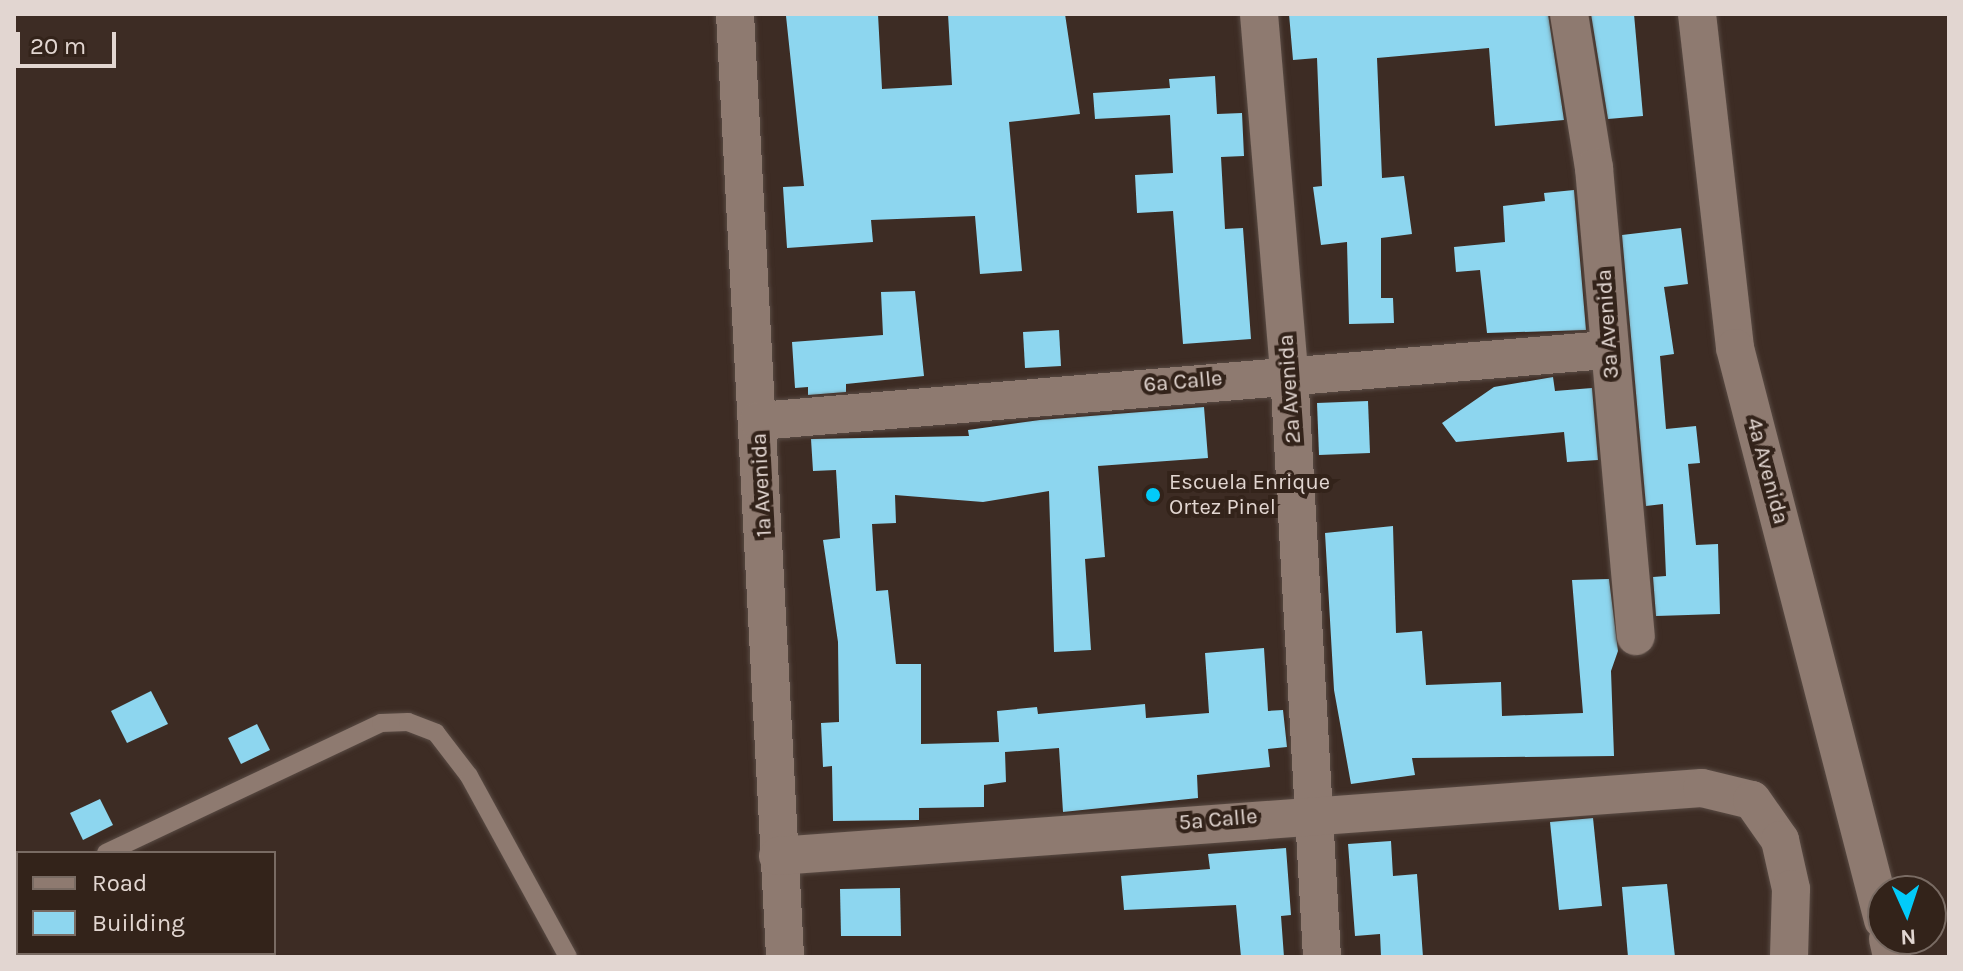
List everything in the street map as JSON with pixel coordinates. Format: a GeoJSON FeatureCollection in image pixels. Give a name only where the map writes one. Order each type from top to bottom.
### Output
{"type":"FeatureCollection","features":[{"type":"Feature","properties":{"kind":"street","name":"1a Avenida"},"geometry":{"type":"LineString","coordinates":[[735,14],[759,421],[785,957]]}},
{"type":"Feature","properties":{"kind":"street","name":"2a Avenida"},"geometry":{"type":"LineString","coordinates":[[1259,14],[1289,372],[1318,812],[1322,957]]}},
{"type":"Feature","properties":{"kind":"street","name":"3a Avenida"},"geometry":{"type":"LineString","coordinates":[[1569,14],[1594,168],[1607,350],[1636,636]]}},
{"type":"Feature","properties":{"kind":"street","name":"4a Avenida"},"geometry":{"type":"LineString","coordinates":[[1697,14],[1735,348],[1871,875]]}},
{"type":"Feature","properties":{"kind":"street","name":"6a Calle"},"geometry":{"type":"LineString","coordinates":[[759,421],[1289,372],[1607,350]]}},
{"type":"Feature","properties":{"kind":"street","name":"5a Calle"},"geometry":{"type":"LineString","coordinates":[[778,856],[1318,812],[1702,788],[1752,800],[1780,840],[1791,889],[1789,957]]}},
{"type":"Feature","properties":{"kind":"lane"},"geometry":{"type":"LineString","coordinates":[[110,851],[381,723],[408,722],[436,733],[469,776],[568,957]]}},
{"type":"Feature","properties":{"kind":"building"},"geometry":{"type":"Polygon","coordinates":[[[878,14],[882,89],[952,85],[948,14],[1065,14],[1080,114],[1009,122],[1022,271],[980,274],[975,216],[871,220],[873,242],[787,248],[783,187],[804,186],[786,16],[878,14]]]}},
{"type":"Feature","properties":{"kind":"building"},"geometry":{"type":"Polygon","coordinates":[[[1289,14],[1548,14],[1564,120],[1495,126],[1489,48],[1377,58],[1382,178],[1404,176],[1412,234],[1381,238],[1381,298],[1393,298],[1394,323],[1349,324],[1347,242],[1321,245],[1313,187],[1322,186],[1317,58],[1293,60],[1289,14]]]}},
{"type":"Feature","properties":{"kind":"building"},"geometry":{"type":"Polygon","coordinates":[[[1591,14],[1634,14],[1643,116],[1608,119],[1591,14]]]}},
{"type":"Feature","properties":{"kind":"building"},"geometry":{"type":"Polygon","coordinates":[[[1215,76],[1217,114],[1242,113],[1244,156],[1221,157],[1225,229],[1243,228],[1251,339],[1183,344],[1173,211],[1137,213],[1135,175],[1173,173],[1170,115],[1095,119],[1093,93],[1170,88],[1169,79],[1215,76]]]}},
{"type":"Feature","properties":{"kind":"building"},"geometry":{"type":"Polygon","coordinates":[[[1574,190],[1586,330],[1487,333],[1480,270],[1456,272],[1454,247],[1505,242],[1503,206],[1545,201],[1544,193],[1574,190]]]}},
{"type":"Feature","properties":{"kind":"building"},"geometry":{"type":"Polygon","coordinates":[[[1681,228],[1688,284],[1664,287],[1674,354],[1660,356],[1666,429],[1696,426],[1700,463],[1688,464],[1696,545],[1718,544],[1720,614],[1656,616],[1653,577],[1666,576],[1663,504],[1646,506],[1622,235],[1681,228]]]}},
{"type":"Feature","properties":{"kind":"building"},"geometry":{"type":"Polygon","coordinates":[[[915,291],[924,376],[846,384],[846,392],[808,395],[808,387],[795,388],[792,342],[883,335],[881,292],[915,291]]]}},
{"type":"Feature","properties":{"kind":"building"},"geometry":{"type":"Polygon","coordinates":[[[1059,330],[1061,366],[1025,368],[1023,332],[1059,330]]]}},
{"type":"Feature","properties":{"kind":"building"},"geometry":{"type":"Polygon","coordinates":[[[1553,377],[1555,391],[1592,388],[1598,460],[1567,462],[1564,432],[1456,442],[1442,423],[1494,387],[1553,377]]]}},
{"type":"Feature","properties":{"kind":"building"},"geometry":{"type":"Polygon","coordinates":[[[1368,401],[1370,453],[1319,455],[1317,403],[1368,401]]]}},
{"type":"Feature","properties":{"kind":"building"},"geometry":{"type":"Polygon","coordinates":[[[1204,407],[1208,458],[1098,466],[1105,557],[1085,559],[1091,650],[1054,652],[1049,491],[983,502],[895,495],[896,523],[872,524],[876,591],[888,590],[896,664],[921,664],[921,744],[999,742],[997,711],[1037,707],[1038,714],[1145,704],[1146,718],[1209,713],[1205,653],[1264,648],[1268,711],[1283,710],[1287,747],[1268,749],[1270,767],[1197,775],[1198,798],[1063,812],[1059,748],[1005,752],[1006,782],[984,785],[984,807],[919,808],[919,820],[833,821],[832,766],[823,767],[821,723],[839,722],[838,642],[823,540],[840,538],[836,470],[813,471],[811,439],[969,436],[968,430],[1040,420],[1204,407]]]}},
{"type":"Feature","properties":{"kind":"building"},"geometry":{"type":"Polygon","coordinates":[[[1393,526],[1396,633],[1422,631],[1426,685],[1501,682],[1502,716],[1583,713],[1572,580],[1609,579],[1618,651],[1611,671],[1614,756],[1412,758],[1415,775],[1351,784],[1334,690],[1325,533],[1393,526]]]}},
{"type":"Feature","properties":{"kind":"building"},"geometry":{"type":"Polygon","coordinates":[[[151,691],[168,724],[127,743],[111,711],[151,691]]]}},
{"type":"Feature","properties":{"kind":"building"},"geometry":{"type":"Polygon","coordinates":[[[257,724],[270,750],[241,764],[228,738],[257,724]]]}},
{"type":"Feature","properties":{"kind":"building"},"geometry":{"type":"Polygon","coordinates":[[[100,799],[113,825],[83,840],[70,813],[100,799]]]}},
{"type":"Feature","properties":{"kind":"building"},"geometry":{"type":"Polygon","coordinates":[[[1593,818],[1602,906],[1559,910],[1550,822],[1593,818]]]}},
{"type":"Feature","properties":{"kind":"building"},"geometry":{"type":"Polygon","coordinates":[[[1391,841],[1393,876],[1417,874],[1423,957],[1381,957],[1380,934],[1355,936],[1348,844],[1391,841]]]}},
{"type":"Feature","properties":{"kind":"building"},"geometry":{"type":"Polygon","coordinates":[[[1286,848],[1291,915],[1281,916],[1284,957],[1241,957],[1236,905],[1124,910],[1121,876],[1210,869],[1208,854],[1286,848]]]}},
{"type":"Feature","properties":{"kind":"building"},"geometry":{"type":"Polygon","coordinates":[[[1667,884],[1675,957],[1628,957],[1622,887],[1667,884]]]}},
{"type":"Feature","properties":{"kind":"building"},"geometry":{"type":"Polygon","coordinates":[[[900,888],[901,936],[841,936],[840,889],[900,888]]]}},
{"type":"Feature","properties":{"kind":"place","name":"Escuela Enrique Ortez Pinel"},"geometry":{"type":"Point","coordinates":[1153,495]}}]}
